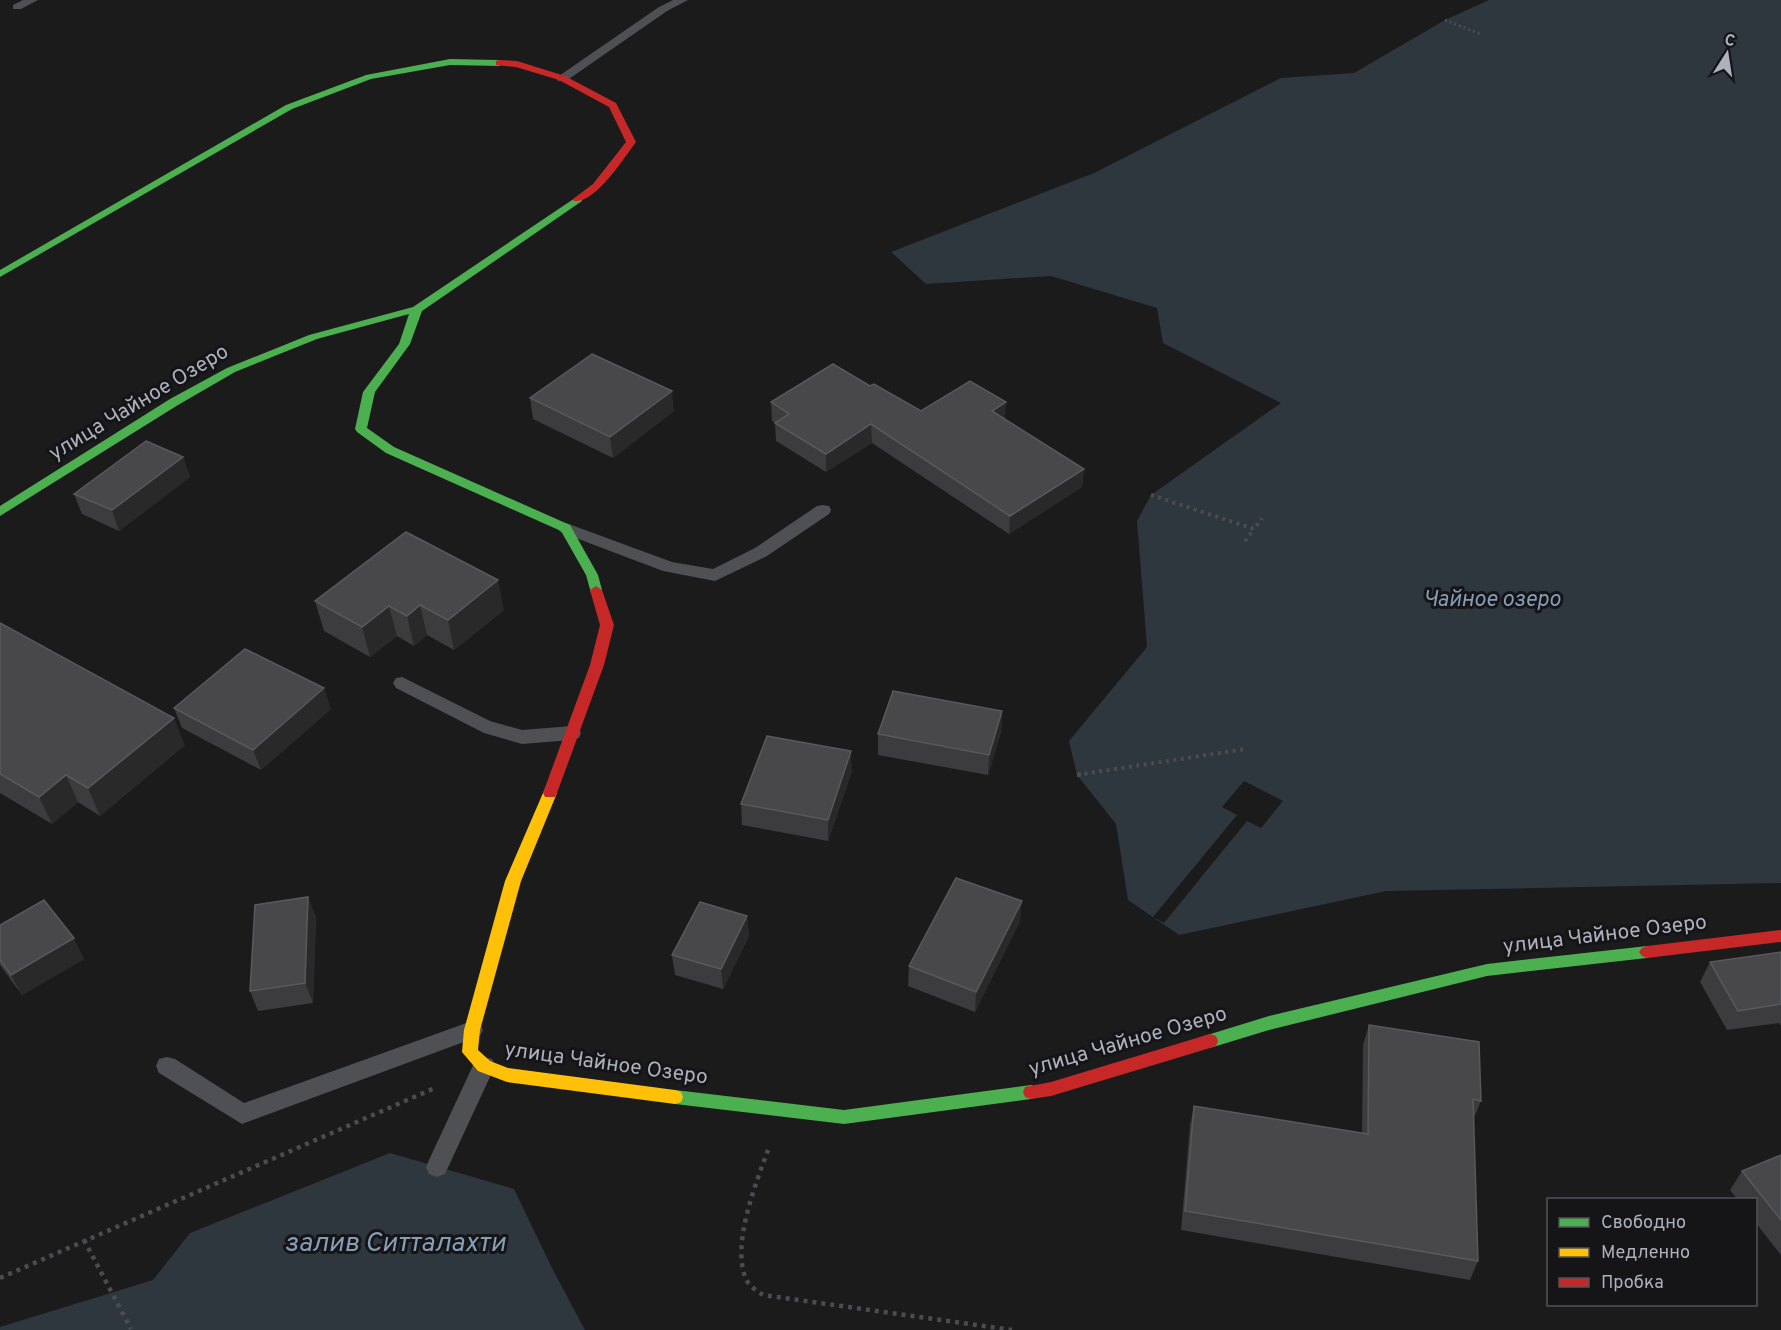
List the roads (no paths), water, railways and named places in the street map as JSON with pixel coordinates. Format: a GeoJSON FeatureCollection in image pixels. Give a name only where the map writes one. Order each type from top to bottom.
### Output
{"type":"FeatureCollection","features":[{"type":"Feature","properties":{"kind":"street"},"geometry":{"type":"LineString","coordinates":[[0,274],[289,107],[369,77],[450,62],[517,64],[561,78]]}},
{"type":"Feature","properties":{"kind":"street","name":"улица Чайное Озеро"},"geometry":{"type":"LineString","coordinates":[[0,512],[174,402],[231,370],[313,337],[417,309],[597,186],[632,142],[614,105],[561,78]]}},
{"type":"Feature","properties":{"kind":"street"},"geometry":{"type":"LineString","coordinates":[[417,309],[404,344],[369,392],[361,429],[390,450],[566,528]]}},
{"type":"Feature","properties":{"kind":"street","name":"улица Чайное Озеро"},"geometry":{"type":"LineString","coordinates":[[566,528],[592,575],[607,625],[597,665],[560,769],[513,881],[471,1030],[470,1052],[484,1066],[507,1075],[620,1091],[844,1117],[1051,1089],[1269,1023],[1487,970],[1781,936]]}},
{"type":"Feature","properties":{"kind":"lane"},"geometry":{"type":"LineString","coordinates":[[17,7],[32,0]]}},
{"type":"Feature","properties":{"kind":"lane"},"geometry":{"type":"LineString","coordinates":[[561,78],[663,9],[682,0]]}},
{"type":"Feature","properties":{"kind":"lane"},"geometry":{"type":"LineString","coordinates":[[566,528],[669,567],[716,575],[761,552],[823,510]]}},
{"type":"Feature","properties":{"kind":"lane"},"geometry":{"type":"LineString","coordinates":[[402,683],[484,726],[522,737],[572,733]]}},
{"type":"Feature","properties":{"kind":"lane"},"geometry":{"type":"LineString","coordinates":[[167,1066],[242,1114],[471,1030]]}},
{"type":"Feature","properties":{"kind":"lane"},"geometry":{"type":"LineString","coordinates":[[437,1167],[484,1066]]}},
{"type":"Feature","properties":{"kind":"water","name":"Чайное озеро"},"geometry":{"type":"Polygon","coordinates":[[[1489,0],[1781,0],[1781,883],[1386,891],[1179,935],[1128,900],[1116,824],[1077,775],[1069,741],[1147,647],[1137,521],[1151,495],[1281,403],[1163,343],[1157,308],[1051,276],[926,284],[891,252],[1094,173],[1281,78],[1354,73],[1445,20],[1489,0]]]}},
{"type":"Feature","properties":{"kind":"water","name":"залив Ситталахти"},"geometry":{"type":"Polygon","coordinates":[[[390,1153],[514,1189],[585,1330],[0,1330],[0,1327],[153,1280],[190,1233],[390,1153]]]}}]}
